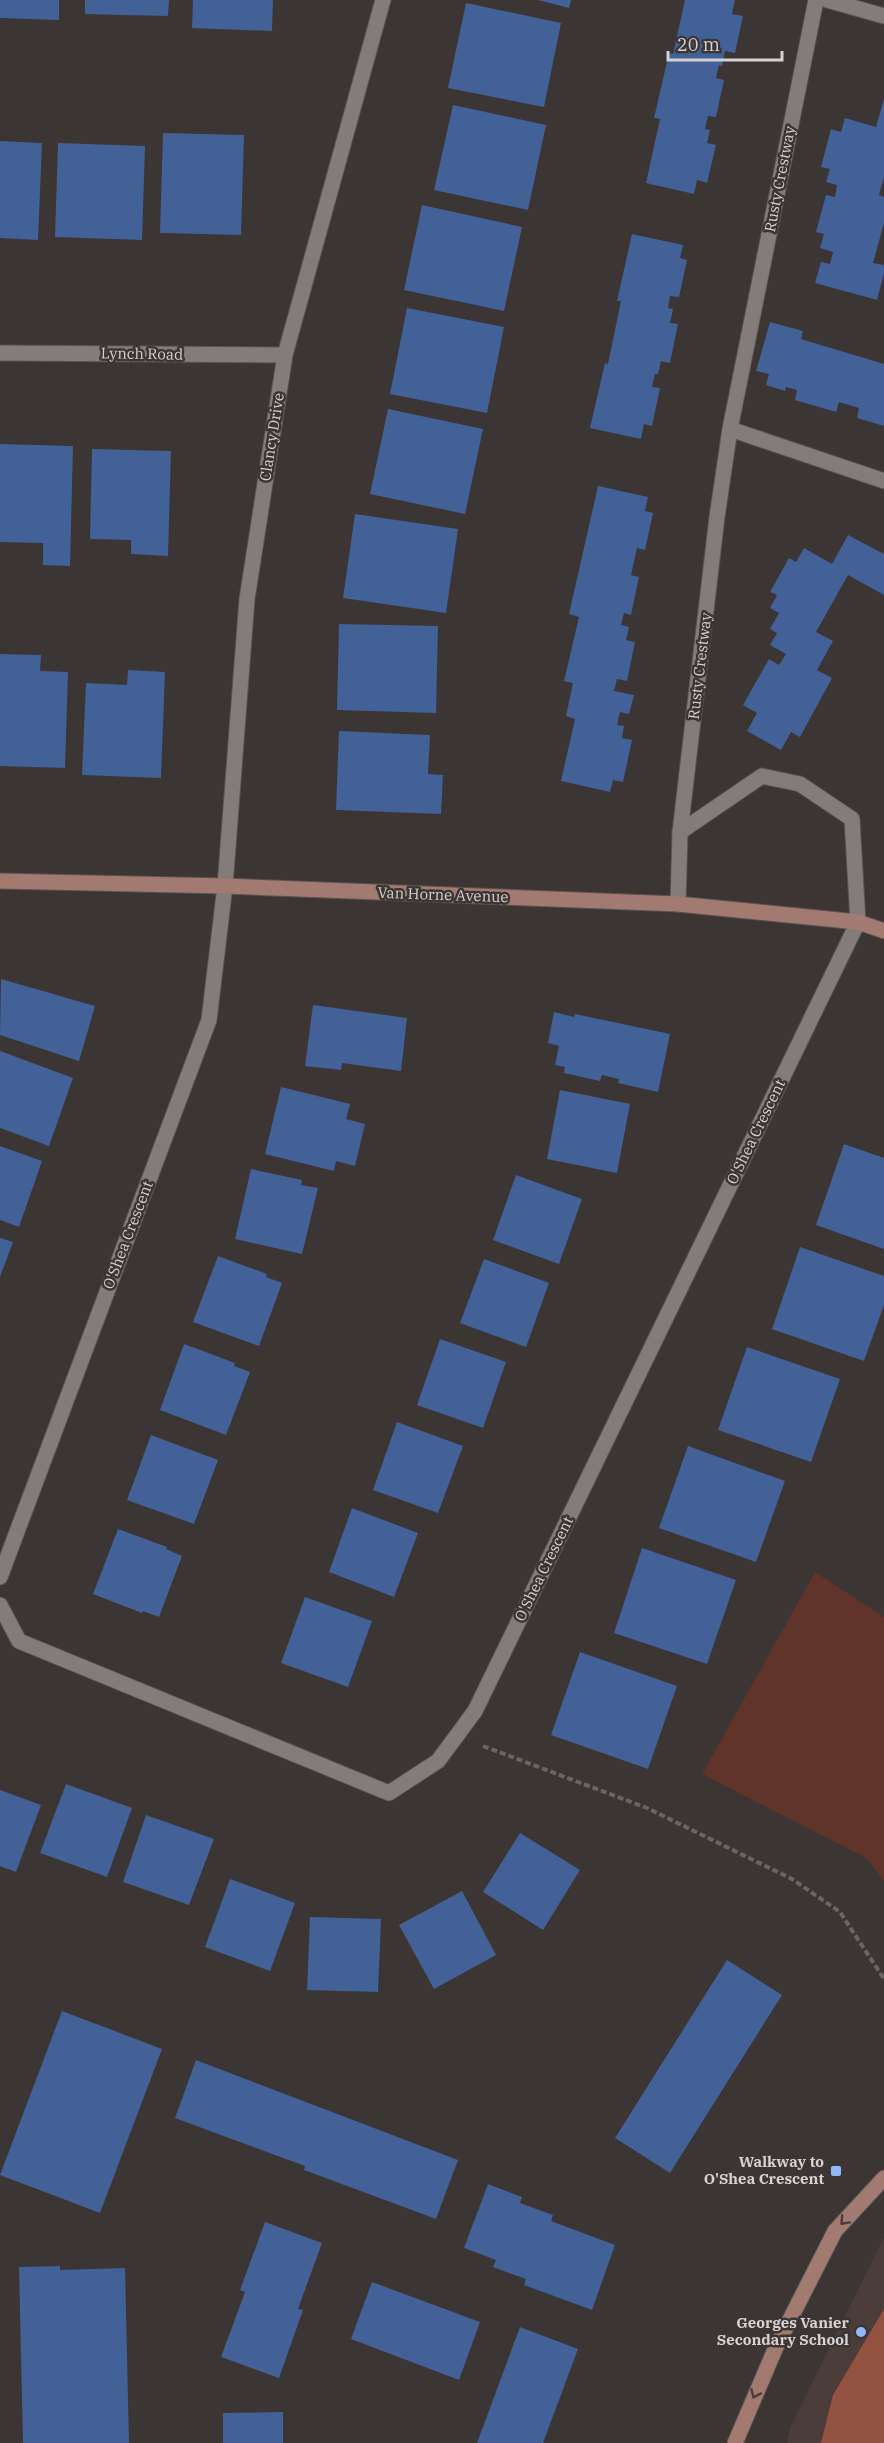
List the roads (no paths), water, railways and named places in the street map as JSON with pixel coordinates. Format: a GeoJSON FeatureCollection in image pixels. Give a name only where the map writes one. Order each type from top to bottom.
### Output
{"type":"FeatureCollection","features":[{"type":"Feature","properties":{"kind":"street","name":"Clancy Drive"},"geometry":{"type":"LineString","coordinates":[[225,886],[247,599],[285,355],[383,0]]}},
{"type":"Feature","properties":{"kind":"street","name":"Rusty Crestway"},"geometry":{"type":"LineString","coordinates":[[678,904],[680,832],[717,517],[730,429],[816,0]]}},
{"type":"Feature","properties":{"kind":"street"},"geometry":{"type":"LineString","coordinates":[[827,0],[884,16]]}},
{"type":"Feature","properties":{"kind":"street","name":"Lynch Road"},"geometry":{"type":"LineString","coordinates":[[0,353],[285,355]]}},
{"type":"Feature","properties":{"kind":"street"},"geometry":{"type":"LineString","coordinates":[[730,429],[884,481]]}},
{"type":"Feature","properties":{"kind":"street"},"geometry":{"type":"LineString","coordinates":[[680,832],[762,776],[800,784],[852,819],[858,922]]}},
{"type":"Feature","properties":{"kind":"street","name":"Van Horne Avenue"},"geometry":{"type":"LineString","coordinates":[[0,881],[225,886],[678,904],[858,922],[884,931]]}},
{"type":"Feature","properties":{"kind":"street","name":"O'Shea Crescent"},"geometry":{"type":"LineString","coordinates":[[0,1577],[209,1020],[225,886]]}},
{"type":"Feature","properties":{"kind":"street","name":"O'Shea Crescent"},"geometry":{"type":"LineString","coordinates":[[0,1605],[19,1641],[389,1793],[438,1761],[475,1711],[858,922]]}},
{"type":"Feature","properties":{"kind":"street"},"geometry":{"type":"LineString","coordinates":[[735,2443],[776,2348],[835,2231],[884,2178]]}},
{"type":"Feature","properties":{"kind":"place","name":"Walkway to O'Shea Crescent"},"geometry":{"type":"Point","coordinates":[836,2171]}},
{"type":"Feature","properties":{"kind":"place","name":"Georges Vanier Secondary School"},"geometry":{"type":"Point","coordinates":[861,2332]}}]}
